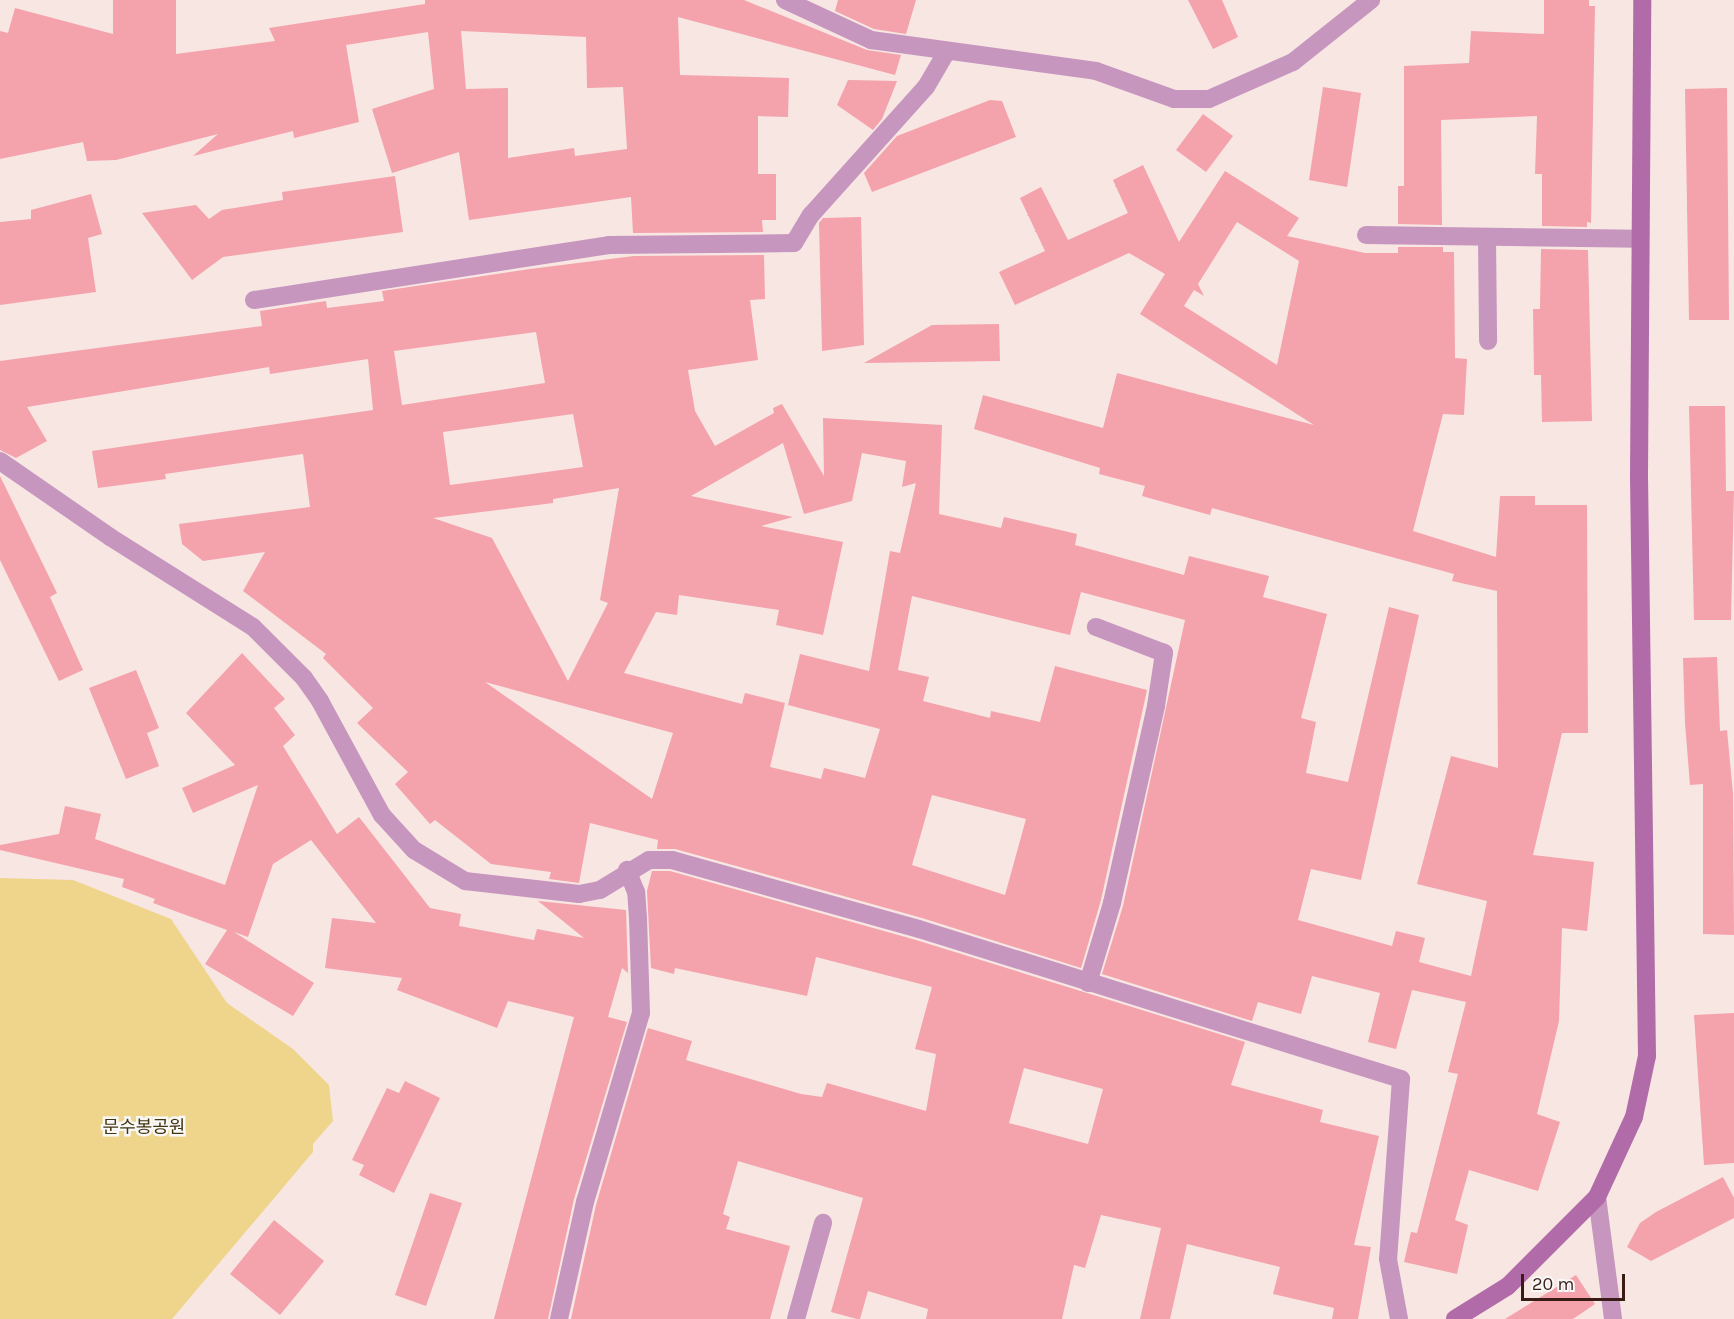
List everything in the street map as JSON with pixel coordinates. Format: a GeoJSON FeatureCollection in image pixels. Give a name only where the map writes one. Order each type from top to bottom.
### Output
{"type":"FeatureCollection","features":[{"type":"Feature","properties":{"kind":"street"},"geometry":{"type":"LineString","coordinates":[[785,0],[871,40],[1096,71],[1174,99],[1209,99],[1293,62],[1371,0]]}},
{"type":"Feature","properties":{"kind":"street"},"geometry":{"type":"LineString","coordinates":[[1455,1319],[1508,1286],[1597,1197],[1634,1117],[1647,1056],[1638,239],[1642,0]]}},
{"type":"Feature","properties":{"kind":"street"},"geometry":{"type":"LineString","coordinates":[[254,300],[609,245],[794,243],[811,214],[926,87],[947,51]]}},
{"type":"Feature","properties":{"kind":"street"},"geometry":{"type":"LineString","coordinates":[[1366,235],[1638,239]]}},
{"type":"Feature","properties":{"kind":"street"},"geometry":{"type":"LineString","coordinates":[[1487,237],[1488,341]]}},
{"type":"Feature","properties":{"kind":"street"},"geometry":{"type":"LineString","coordinates":[[0,460],[110,537],[253,627],[304,678],[320,701],[382,815],[414,850],[437,867],[465,881],[489,886],[579,894],[600,890],[627,870],[649,860],[672,860],[919,929],[1401,1079],[1389,1259],[1400,1319]]}},
{"type":"Feature","properties":{"kind":"street"},"geometry":{"type":"LineString","coordinates":[[1088,983],[1112,903],[1156,706],[1164,653],[1096,627]]}},
{"type":"Feature","properties":{"kind":"street"},"geometry":{"type":"LineString","coordinates":[[559,1319],[585,1202],[641,1013],[636,892],[627,870]]}},
{"type":"Feature","properties":{"kind":"street"},"geometry":{"type":"LineString","coordinates":[[1597,1197],[1613,1319]]}},
{"type":"Feature","properties":{"kind":"street"},"geometry":{"type":"LineString","coordinates":[[796,1319],[823,1223]]}},
{"type":"Feature","properties":{"kind":"green space","name":"문수봉공원"},"geometry":{"type":"Polygon","coordinates":[[[0,878],[73,880],[171,919],[227,1003],[293,1049],[329,1085],[333,1121],[313,1144],[313,1152],[172,1319],[0,1319],[0,878]]]}},
{"type":"Feature","properties":{"kind":"building"},"geometry":{"type":"Polygon","coordinates":[[[113,0],[176,0],[176,54],[275,41],[269,28],[425,4],[425,0],[744,0],[867,50],[901,55],[895,75],[678,17],[680,75],[789,78],[788,117],[758,116],[758,174],[776,174],[776,220],[762,220],[763,232],[633,233],[631,197],[469,220],[459,152],[392,173],[372,109],[434,89],[428,32],[346,45],[359,122],[294,138],[293,131],[193,156],[218,134],[116,160],[87,161],[83,142],[0,159],[0,31],[8,33],[15,8],[113,34],[113,0]],[[461,31],[466,89],[508,88],[508,158],[574,148],[575,156],[627,149],[623,87],[587,88],[586,37],[461,31]]]}},
{"type":"Feature","properties":{"kind":"building"},"geometry":{"type":"Polygon","coordinates":[[[838,0],[916,0],[906,34],[874,29],[835,11],[838,0]]]}},
{"type":"Feature","properties":{"kind":"building"},"geometry":{"type":"Polygon","coordinates":[[[1188,0],[1222,0],[1238,37],[1213,49],[1188,0]]]}},
{"type":"Feature","properties":{"kind":"building"},"geometry":{"type":"Polygon","coordinates":[[[1544,0],[1589,0],[1589,6],[1595,6],[1591,223],[1587,222],[1587,227],[1542,226],[1542,174],[1535,174],[1537,116],[1441,120],[1442,225],[1398,224],[1398,186],[1404,186],[1404,66],[1469,63],[1471,31],[1544,34],[1544,0]]]}},
{"type":"Feature","properties":{"kind":"building"},"geometry":{"type":"Polygon","coordinates":[[[848,80],[897,81],[882,119],[873,130],[837,105],[848,80]]]}},
{"type":"Feature","properties":{"kind":"building"},"geometry":{"type":"Polygon","coordinates":[[[1323,87],[1361,93],[1347,187],[1309,180],[1323,87]]]}},
{"type":"Feature","properties":{"kind":"building"},"geometry":{"type":"Polygon","coordinates":[[[1727,88],[1729,320],[1689,320],[1685,89],[1727,88]]]}},
{"type":"Feature","properties":{"kind":"building"},"geometry":{"type":"Polygon","coordinates":[[[990,100],[1002,101],[1016,137],[872,192],[864,173],[897,136],[990,100]]]}},
{"type":"Feature","properties":{"kind":"building"},"geometry":{"type":"Polygon","coordinates":[[[1203,114],[1233,136],[1206,172],[1176,150],[1203,114]]]}},
{"type":"Feature","properties":{"kind":"building"},"geometry":{"type":"Polygon","coordinates":[[[1143,165],[1179,242],[1225,171],[1299,218],[1287,236],[1365,253],[1398,253],[1398,247],[1443,247],[1443,252],[1454,252],[1455,358],[1467,359],[1464,415],[1443,414],[1413,531],[1496,557],[1500,496],[1535,496],[1535,505],[1587,505],[1588,733],[1562,733],[1533,855],[1594,862],[1587,931],[1562,928],[1559,1021],[1537,1114],[1560,1122],[1538,1191],[1469,1170],[1455,1220],[1468,1225],[1457,1274],[1404,1262],[1411,1232],[1417,1233],[1458,1074],[1448,1072],[1466,1002],[1412,990],[1396,1049],[1368,1042],[1380,993],[1312,976],[1301,1014],[1258,1002],[1252,1021],[1102,974],[1123,906],[1185,620],[1081,592],[1070,635],[912,596],[898,670],[929,677],[923,701],[990,718],[991,711],[1040,722],[1055,666],[1147,690],[1101,900],[1081,968],[922,918],[675,849],[657,849],[658,840],[590,823],[579,883],[549,879],[551,872],[491,864],[435,820],[430,824],[395,784],[408,772],[357,723],[373,708],[323,658],[326,654],[243,591],[265,552],[203,561],[182,544],[179,524],[310,507],[303,454],[165,474],[166,479],[98,488],[92,451],[373,410],[368,359],[270,374],[269,367],[27,407],[47,441],[16,458],[0,450],[0,361],[262,326],[260,311],[326,301],[327,308],[384,301],[382,291],[530,269],[634,256],[764,255],[765,299],[750,300],[758,360],[688,370],[695,411],[715,446],[774,413],[773,408],[782,404],[824,476],[823,418],[942,425],[939,514],[1001,528],[1004,517],[1077,534],[1075,545],[1184,575],[1189,556],[1269,576],[1263,597],[1327,614],[1301,718],[1316,722],[1306,773],[1348,782],[1389,607],[1419,615],[1361,880],[1311,869],[1298,920],[1392,946],[1396,931],[1425,938],[1419,962],[1471,976],[1487,901],[1417,884],[1451,756],[1498,768],[1497,591],[1452,581],[1454,574],[1212,508],[1210,515],[1142,496],[1145,486],[1099,474],[1100,468],[974,429],[983,395],[1103,428],[1117,373],[1314,425],[1140,314],[1165,274],[1129,253],[1015,305],[999,272],[1045,251],[1020,198],[1041,187],[1068,240],[1128,213],[1113,180],[1143,165]],[[1237,222],[1198,284],[1204,296],[1194,290],[1184,306],[1277,365],[1299,261],[1237,222]],[[536,332],[394,351],[402,405],[545,383],[536,332]],[[573,414],[443,432],[450,485],[583,467],[573,414]],[[783,443],[691,496],[793,517],[761,526],[843,542],[823,635],[776,625],[779,610],[679,595],[677,615],[656,612],[624,673],[742,704],[745,693],[785,703],[770,767],[821,779],[824,768],[865,778],[880,729],[788,705],[800,654],[869,671],[890,551],[900,553],[916,483],[902,487],[906,461],[862,453],[852,501],[804,514],[783,443]],[[619,488],[553,499],[553,503],[433,518],[492,538],[568,681],[608,603],[600,600],[619,488]],[[485,682],[652,799],[673,733],[485,682]],[[932,795],[912,865],[1005,895],[1026,819],[932,795]]]}},
{"type":"Feature","properties":{"kind":"building"},"geometry":{"type":"Polygon","coordinates":[[[395,176],[403,232],[223,257],[192,280],[142,213],[196,205],[209,219],[222,210],[283,200],[282,192],[395,176]]]}},
{"type":"Feature","properties":{"kind":"building"},"geometry":{"type":"Polygon","coordinates":[[[91,194],[102,234],[88,238],[96,292],[0,305],[0,222],[31,219],[31,210],[91,194]]]}},
{"type":"Feature","properties":{"kind":"building"},"geometry":{"type":"Polygon","coordinates":[[[861,217],[864,345],[822,351],[819,223],[823,218],[861,217]]]}},
{"type":"Feature","properties":{"kind":"building"},"geometry":{"type":"Polygon","coordinates":[[[1541,249],[1588,250],[1592,421],[1542,422],[1541,375],[1534,375],[1533,309],[1540,309],[1541,249]]]}},
{"type":"Feature","properties":{"kind":"building"},"geometry":{"type":"Polygon","coordinates":[[[999,324],[1000,361],[864,363],[932,325],[999,324]]]}},
{"type":"Feature","properties":{"kind":"building"},"geometry":{"type":"Polygon","coordinates":[[[1689,406],[1725,406],[1726,491],[1734,491],[1731,620],[1694,620],[1689,406]]]}},
{"type":"Feature","properties":{"kind":"building"},"geometry":{"type":"Polygon","coordinates":[[[0,476],[57,593],[50,597],[83,670],[59,681],[0,560],[0,476]]]}},
{"type":"Feature","properties":{"kind":"building"},"geometry":{"type":"Polygon","coordinates":[[[242,653],[285,699],[274,708],[295,735],[283,746],[337,834],[359,817],[430,908],[461,914],[459,926],[534,940],[537,929],[584,938],[538,901],[626,910],[628,973],[622,968],[608,1017],[627,1022],[574,1199],[548,1319],[494,1319],[574,1017],[508,1001],[497,1028],[397,990],[402,978],[325,968],[332,918],[376,923],[311,840],[273,864],[248,937],[234,932],[314,983],[293,1016],[205,964],[227,930],[153,903],[155,899],[122,887],[124,879],[0,850],[0,845],[59,834],[65,806],[101,814],[95,839],[225,885],[258,785],[193,813],[182,788],[235,765],[186,713],[242,653]]]}},
{"type":"Feature","properties":{"kind":"building"},"geometry":{"type":"Polygon","coordinates":[[[1717,657],[1720,731],[1727,730],[1733,794],[1734,935],[1703,934],[1703,784],[1690,785],[1685,723],[1683,658],[1717,657]]]}},
{"type":"Feature","properties":{"kind":"building"},"geometry":{"type":"Polygon","coordinates":[[[136,670],[159,728],[147,733],[159,766],[126,779],[89,688],[136,670]]]}},
{"type":"Feature","properties":{"kind":"building"},"geometry":{"type":"Polygon","coordinates":[[[652,871],[670,871],[916,940],[1245,1042],[1231,1085],[1323,1110],[1320,1122],[1379,1136],[1354,1245],[1371,1247],[1358,1319],[1332,1319],[1334,1308],[1273,1294],[1280,1267],[1187,1244],[1170,1319],[1140,1319],[1161,1228],[1101,1215],[1085,1268],[1074,1265],[1062,1319],[926,1319],[928,1309],[868,1291],[860,1319],[857,1319],[831,1312],[863,1198],[738,1161],[723,1214],[730,1217],[726,1229],[790,1246],[770,1319],[571,1319],[596,1205],[648,1028],[692,1041],[686,1060],[801,1094],[822,1097],[827,1083],[926,1111],[936,1054],[915,1049],[932,987],[816,957],[807,996],[675,968],[674,974],[651,968],[647,891],[652,871]],[[1024,1068],[1009,1123],[1088,1144],[1103,1089],[1024,1068]]]}},
{"type":"Feature","properties":{"kind":"building"},"geometry":{"type":"Polygon","coordinates":[[[1734,1013],[1734,1163],[1704,1165],[1694,1015],[1734,1013]]]}},
{"type":"Feature","properties":{"kind":"building"},"geometry":{"type":"Polygon","coordinates":[[[405,1081],[440,1098],[394,1193],[359,1175],[364,1165],[352,1160],[387,1088],[399,1093],[405,1081]]]}},
{"type":"Feature","properties":{"kind":"building"},"geometry":{"type":"Polygon","coordinates":[[[1723,1177],[1734,1198],[1734,1218],[1651,1261],[1627,1247],[1640,1223],[1656,1212],[1723,1177]]]}},
{"type":"Feature","properties":{"kind":"building"},"geometry":{"type":"Polygon","coordinates":[[[430,1193],[462,1203],[426,1306],[395,1295],[430,1193]]]}},
{"type":"Feature","properties":{"kind":"building"},"geometry":{"type":"Polygon","coordinates":[[[274,1220],[324,1261],[280,1315],[230,1274],[274,1220]]]}},
{"type":"Feature","properties":{"kind":"building"},"geometry":{"type":"Polygon","coordinates":[[[1576,1275],[1595,1304],[1573,1319],[1505,1319],[1576,1275]]]}}]}
